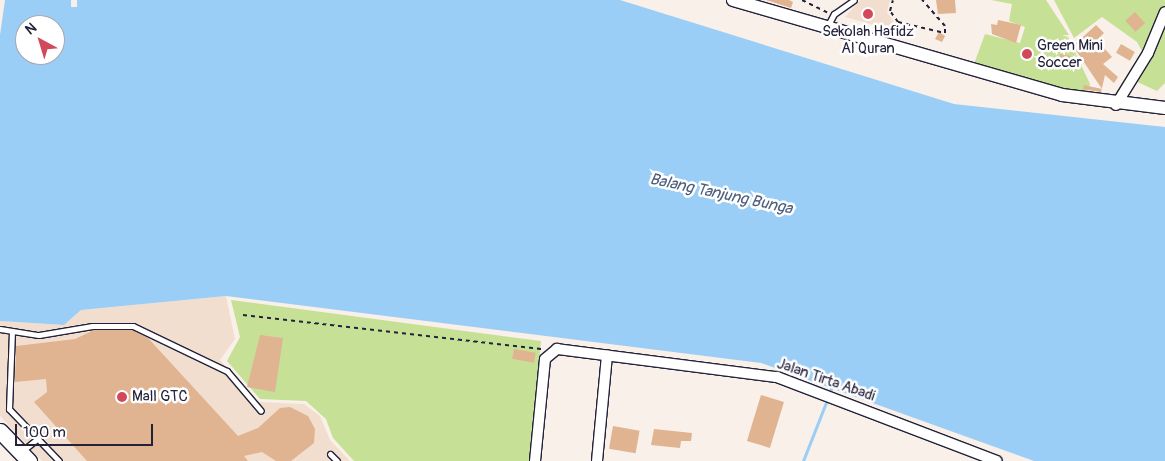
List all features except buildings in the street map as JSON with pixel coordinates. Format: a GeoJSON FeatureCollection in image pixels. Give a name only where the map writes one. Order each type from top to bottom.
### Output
{"type":"FeatureCollection","features":[{"type":"Feature","properties":{"kind":"main road"},"geometry":{"type":"LineString","coordinates":[[0,431],[25,457]]}},
{"type":"Feature","properties":{"kind":"street"},"geometry":{"type":"LineString","coordinates":[[733,0],[756,3],[826,27],[1032,87],[1116,105],[1165,108]]}},
{"type":"Feature","properties":{"kind":"street"},"geometry":{"type":"LineString","coordinates":[[1116,105],[1148,53],[1165,12]]}},
{"type":"Feature","properties":{"kind":"street"},"geometry":{"type":"LineString","coordinates":[[535,461],[544,359],[550,350]]}},
{"type":"Feature","properties":{"kind":"street","name":"Jalan Tirta Abadi"},"geometry":{"type":"LineString","coordinates":[[550,350],[607,355],[757,374],[823,392],[998,461]]}},
{"type":"Feature","properties":{"kind":"street"},"geometry":{"type":"LineString","coordinates":[[597,461],[607,355]]}},
{"type":"Feature","properties":{"kind":"lane"},"geometry":{"type":"LineString","coordinates":[[826,27],[834,14],[854,0]]}},
{"type":"Feature","properties":{"kind":"lane"},"geometry":{"type":"LineString","coordinates":[[0,329],[39,335],[92,326],[133,326],[227,371],[261,411]]}},
{"type":"Feature","properties":{"kind":"lane"},"geometry":{"type":"LineString","coordinates":[[12,330],[9,410],[60,461]]}},
{"type":"Feature","properties":{"kind":"lane"},"geometry":{"type":"LineString","coordinates":[[25,457],[38,438]]}},
{"type":"Feature","properties":{"kind":"lane"},"geometry":{"type":"LineString","coordinates":[[330,454],[337,461]]}},
{"type":"Feature","properties":{"kind":"path"},"geometry":{"type":"LineString","coordinates":[[802,0],[834,14]]}},
{"type":"Feature","properties":{"kind":"path"},"geometry":{"type":"LineString","coordinates":[[893,0],[890,11],[898,22],[945,33],[946,26],[922,0]]}},
{"type":"Feature","properties":{"kind":"path"},"geometry":{"type":"LineString","coordinates":[[886,44],[898,22]]}},
{"type":"Feature","properties":{"kind":"path"},"geometry":{"type":"LineString","coordinates":[[243,314],[550,350]]}},
{"type":"Feature","properties":{"kind":"shaded area","name":"Sekolah Hafidz Al Quran"},"geometry":{"type":"Polygon","coordinates":[[[860,0],[890,0],[887,12],[893,21],[891,30],[845,17],[860,0]]]}},
{"type":"Feature","properties":{"kind":"shaded area"},"geometry":{"type":"Polygon","coordinates":[[[226,296],[235,339],[220,360],[258,402],[304,404],[320,416],[330,440],[350,461],[42,461],[0,416],[0,321],[64,325],[81,310],[226,296]]]}},
{"type":"Feature","properties":{"kind":"green space","name":"Green Mini Soccer"},"geometry":{"type":"Polygon","coordinates":[[[991,0],[1046,0],[1069,35],[1062,35],[1068,37],[1090,84],[1087,95],[974,64],[985,34],[1020,43],[1025,27],[1009,21],[1012,4],[991,0]]]}},
{"type":"Feature","properties":{"kind":"green space"},"geometry":{"type":"Polygon","coordinates":[[[1054,0],[1165,0],[1165,83],[1157,91],[1133,80],[1108,105],[1142,51],[1137,42],[1102,17],[1074,38],[1054,0]]]}},
{"type":"Feature","properties":{"kind":"green space"},"geometry":{"type":"Polygon","coordinates":[[[231,300],[541,341],[529,461],[354,461],[333,438],[326,419],[306,401],[260,399],[227,361],[240,337],[231,300]]]}},
{"type":"Feature","properties":{"kind":"water","name":"Balang Tanjung Bunga"},"geometry":{"type":"Polygon","coordinates":[[[5,0],[71,0],[71,7],[77,7],[77,0],[620,0],[954,104],[1165,127],[1165,461],[1034,461],[761,363],[226,296],[81,310],[64,325],[0,321],[0,35],[5,0]]]}},
{"type":"Feature","properties":{"kind":"waterway"},"geometry":{"type":"LineString","coordinates":[[829,394],[832,386]]}},
{"type":"Feature","properties":{"kind":"waterway"},"geometry":{"type":"LineString","coordinates":[[803,461],[827,400]]}},
{"type":"Feature","properties":{"kind":"place","name":"Sekolah Hafidz Al Quran"},"geometry":{"type":"Point","coordinates":[868,14]}},
{"type":"Feature","properties":{"kind":"place","name":"Green Mini Soccer"},"geometry":{"type":"Point","coordinates":[1027,54]}},
{"type":"Feature","properties":{"kind":"place","name":"Mall GTC"},"geometry":{"type":"Point","coordinates":[122,397]}}]}
